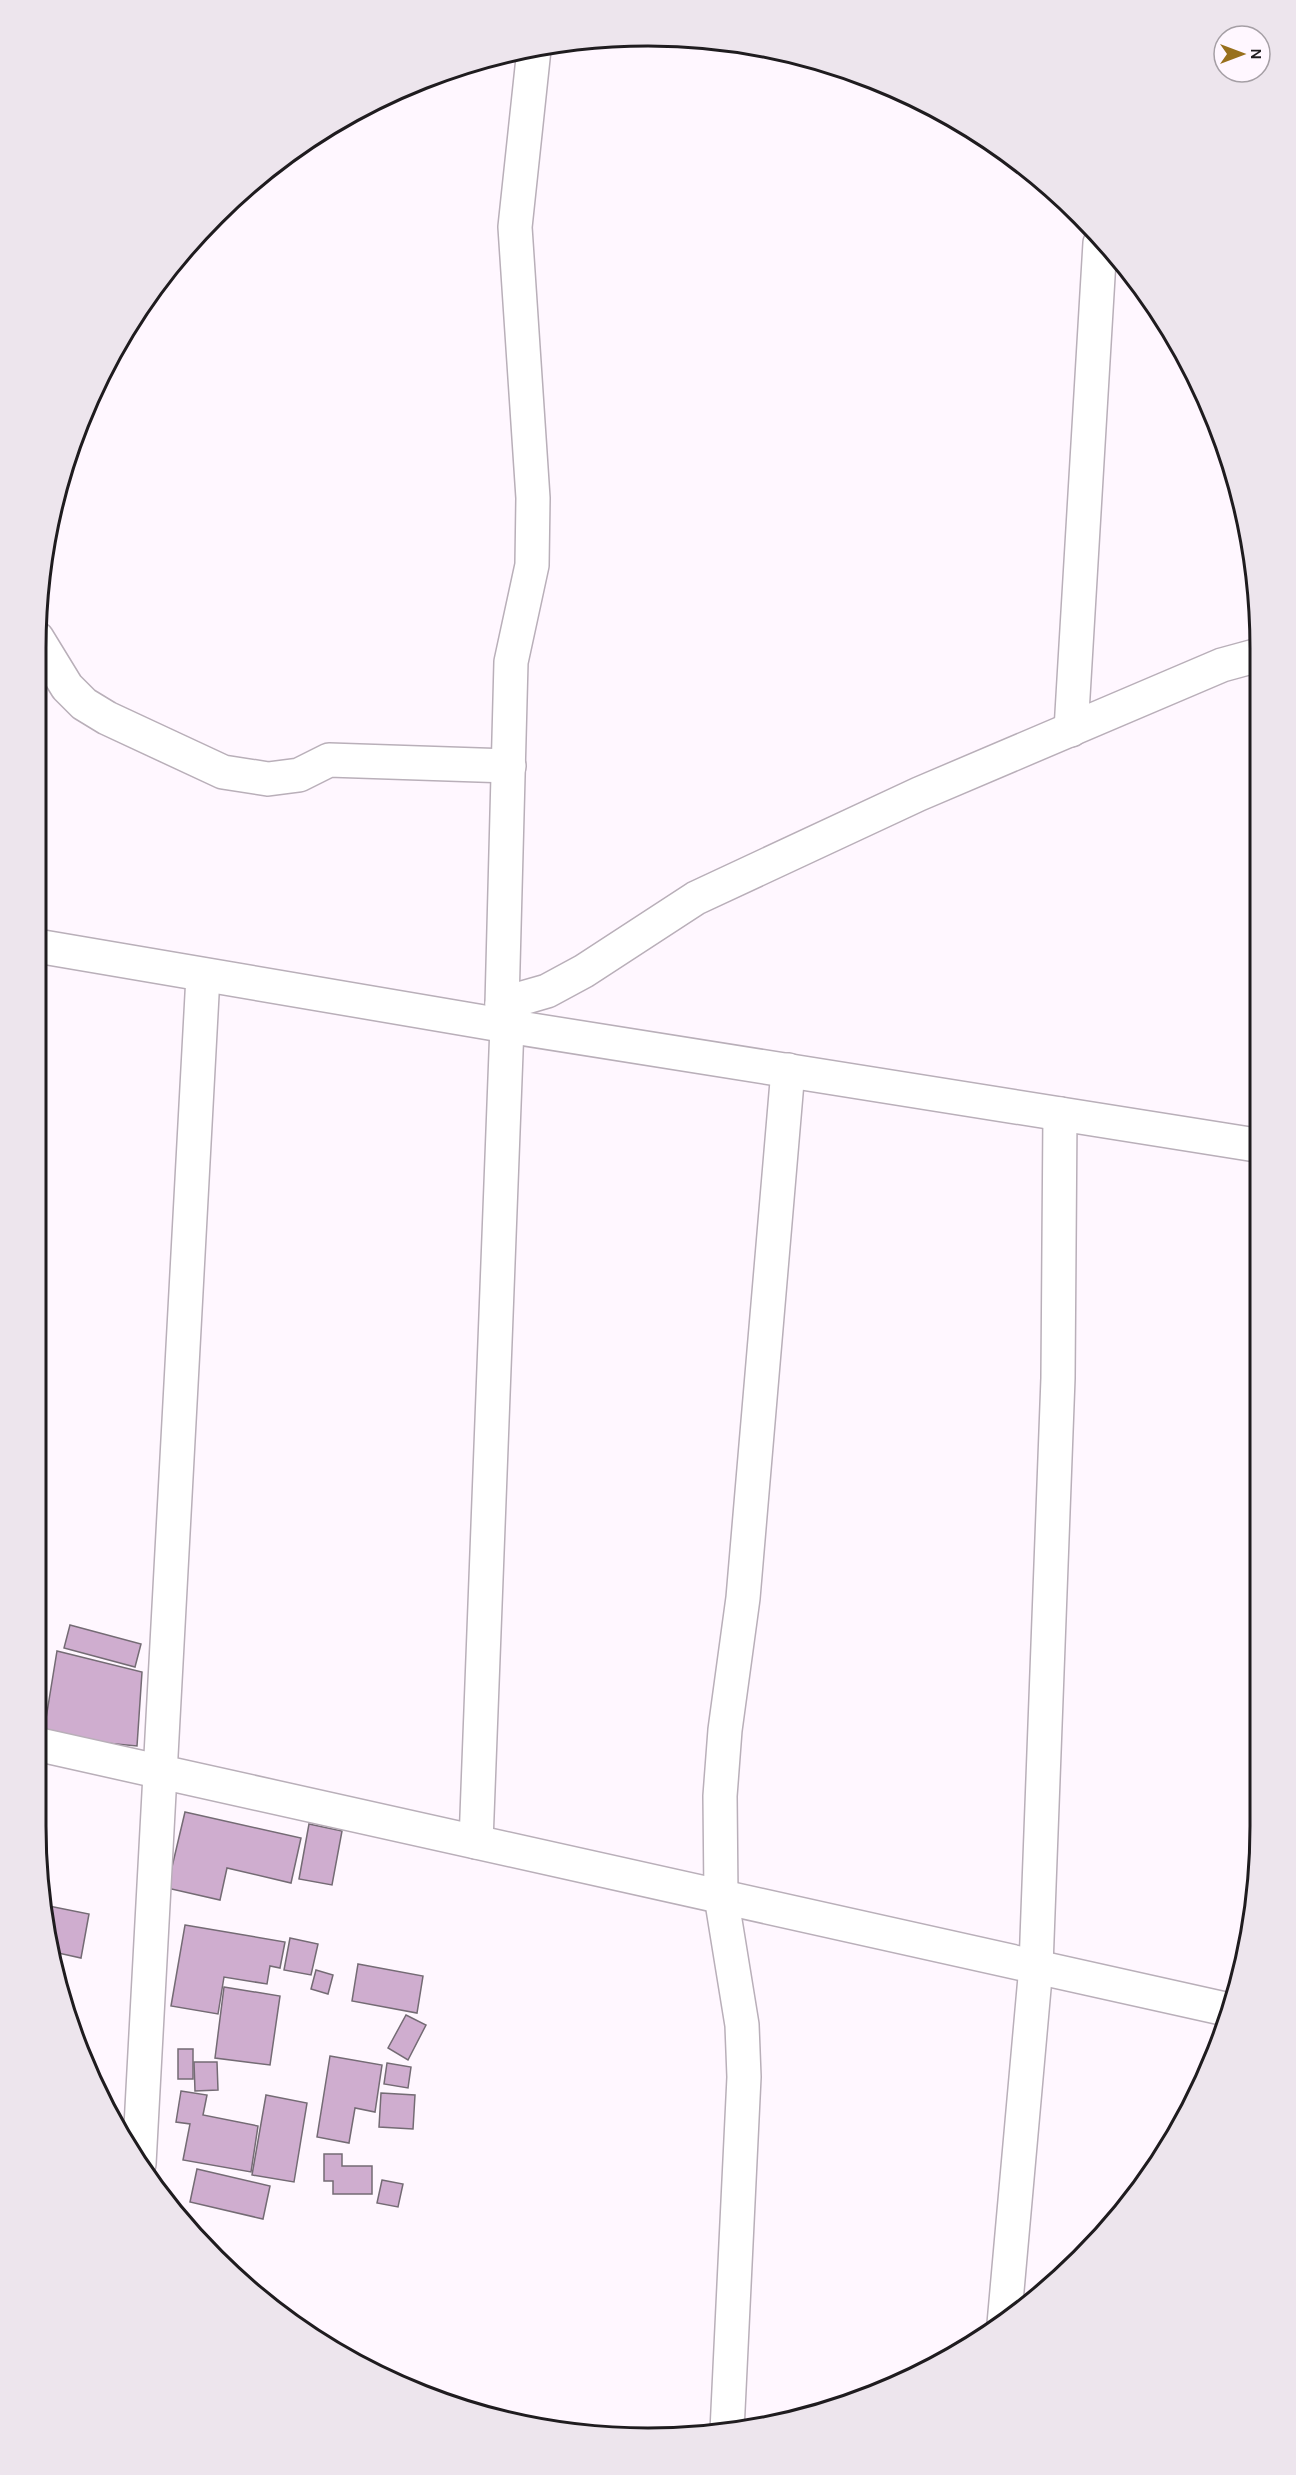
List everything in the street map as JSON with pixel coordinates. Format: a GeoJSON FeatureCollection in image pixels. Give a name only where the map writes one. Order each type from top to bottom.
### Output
{"type":"FeatureCollection","features":[{"type":"Feature","properties":{"kind":"street"},"geometry":{"type":"LineString","coordinates":[[476,1842],[504,1015],[511,662],[532,565],[533,498],[515,226],[533,58]]}},
{"type":"Feature","properties":{"kind":"street"},"geometry":{"type":"LineString","coordinates":[[1071,730],[1100,251]]}},
{"type":"Feature","properties":{"kind":"street"},"geometry":{"type":"LineString","coordinates":[[46,653],[67,687],[84,704],[107,718],[223,772],[268,779],[299,775],[329,760],[509,766]]}},
{"type":"Feature","properties":{"kind":"street"},"geometry":{"type":"LineString","coordinates":[[504,1015],[584,971],[696,898],[919,794],[1222,665],[1250,658]]}},
{"type":"Feature","properties":{"kind":"street"},"geometry":{"type":"LineString","coordinates":[[46,948],[203,976],[504,1015],[789,1070],[1250,1144]]}},
{"type":"Feature","properties":{"kind":"street"},"geometry":{"type":"LineString","coordinates":[[140,2148],[203,976]]}},
{"type":"Feature","properties":{"kind":"street"},"geometry":{"type":"LineString","coordinates":[[727,2423],[744,2077],[742,2025],[721,1896],[720,1796],[725,1730],[743,1598],[789,1070]]}},
{"type":"Feature","properties":{"kind":"street"},"geometry":{"type":"LineString","coordinates":[[1005,2310],[1036,1966],[1058,1378],[1060,1114]]}},
{"type":"Feature","properties":{"kind":"street"},"geometry":{"type":"LineString","coordinates":[[46,1746],[161,1774],[1222,2008]]}},
{"type":"Feature","properties":{"kind":"building"},"geometry":{"type":"Polygon","coordinates":[[[70,1625],[141,1644],[135,1667],[64,1648],[70,1625]]]}},
{"type":"Feature","properties":{"kind":"building"},"geometry":{"type":"Polygon","coordinates":[[[57,1651],[142,1672],[137,1746],[46,1737],[46,1719],[57,1651]]]}},
{"type":"Feature","properties":{"kind":"building"},"geometry":{"type":"Polygon","coordinates":[[[185,1812],[301,1838],[291,1883],[227,1868],[220,1900],[167,1888],[185,1812]]]}},
{"type":"Feature","properties":{"kind":"building"},"geometry":{"type":"Polygon","coordinates":[[[309,1824],[342,1831],[332,1885],[299,1879],[309,1824]]]}},
{"type":"Feature","properties":{"kind":"building"},"geometry":{"type":"Polygon","coordinates":[[[52,1907],[89,1914],[81,1958],[60,1953],[52,1907]]]}},
{"type":"Feature","properties":{"kind":"building"},"geometry":{"type":"Polygon","coordinates":[[[185,1925],[285,1942],[280,1968],[270,1966],[267,1984],[224,1977],[218,2014],[171,2006],[185,1925]]]}},
{"type":"Feature","properties":{"kind":"building"},"geometry":{"type":"Polygon","coordinates":[[[290,1938],[318,1944],[311,1975],[284,1970],[290,1938]]]}},
{"type":"Feature","properties":{"kind":"building"},"geometry":{"type":"Polygon","coordinates":[[[358,1964],[423,1976],[417,2013],[352,2001],[358,1964]]]}},
{"type":"Feature","properties":{"kind":"building"},"geometry":{"type":"Polygon","coordinates":[[[316,1970],[333,1975],[328,1994],[311,1989],[316,1970]]]}},
{"type":"Feature","properties":{"kind":"building"},"geometry":{"type":"Polygon","coordinates":[[[224,1987],[280,1996],[270,2065],[215,2058],[224,1987]]]}},
{"type":"Feature","properties":{"kind":"building"},"geometry":{"type":"Polygon","coordinates":[[[406,2015],[426,2025],[408,2060],[388,2048],[406,2015]]]}},
{"type":"Feature","properties":{"kind":"building"},"geometry":{"type":"Polygon","coordinates":[[[178,2049],[193,2049],[193,2079],[178,2079],[178,2049]]]}},
{"type":"Feature","properties":{"kind":"building"},"geometry":{"type":"Polygon","coordinates":[[[330,2056],[382,2065],[375,2112],[355,2108],[349,2143],[317,2137],[330,2056]]]}},
{"type":"Feature","properties":{"kind":"building"},"geometry":{"type":"Polygon","coordinates":[[[194,2062],[217,2062],[218,2090],[195,2091],[194,2062]]]}},
{"type":"Feature","properties":{"kind":"building"},"geometry":{"type":"Polygon","coordinates":[[[387,2063],[411,2067],[408,2088],[384,2084],[387,2063]]]}},
{"type":"Feature","properties":{"kind":"building"},"geometry":{"type":"Polygon","coordinates":[[[181,2091],[207,2095],[203,2115],[258,2126],[251,2172],[183,2160],[190,2124],[176,2122],[181,2091]]]}},
{"type":"Feature","properties":{"kind":"building"},"geometry":{"type":"Polygon","coordinates":[[[381,2093],[415,2095],[413,2129],[379,2127],[381,2093]]]}},
{"type":"Feature","properties":{"kind":"building"},"geometry":{"type":"Polygon","coordinates":[[[266,2095],[307,2103],[294,2182],[252,2175],[266,2095]]]}},
{"type":"Feature","properties":{"kind":"building"},"geometry":{"type":"Polygon","coordinates":[[[324,2154],[342,2154],[342,2166],[372,2166],[372,2194],[333,2194],[333,2181],[324,2181],[324,2154]]]}},
{"type":"Feature","properties":{"kind":"building"},"geometry":{"type":"Polygon","coordinates":[[[197,2169],[270,2186],[263,2219],[190,2202],[197,2169]]]}},
{"type":"Feature","properties":{"kind":"building"},"geometry":{"type":"Polygon","coordinates":[[[382,2180],[403,2184],[398,2207],[377,2203],[382,2180]]]}}]}
